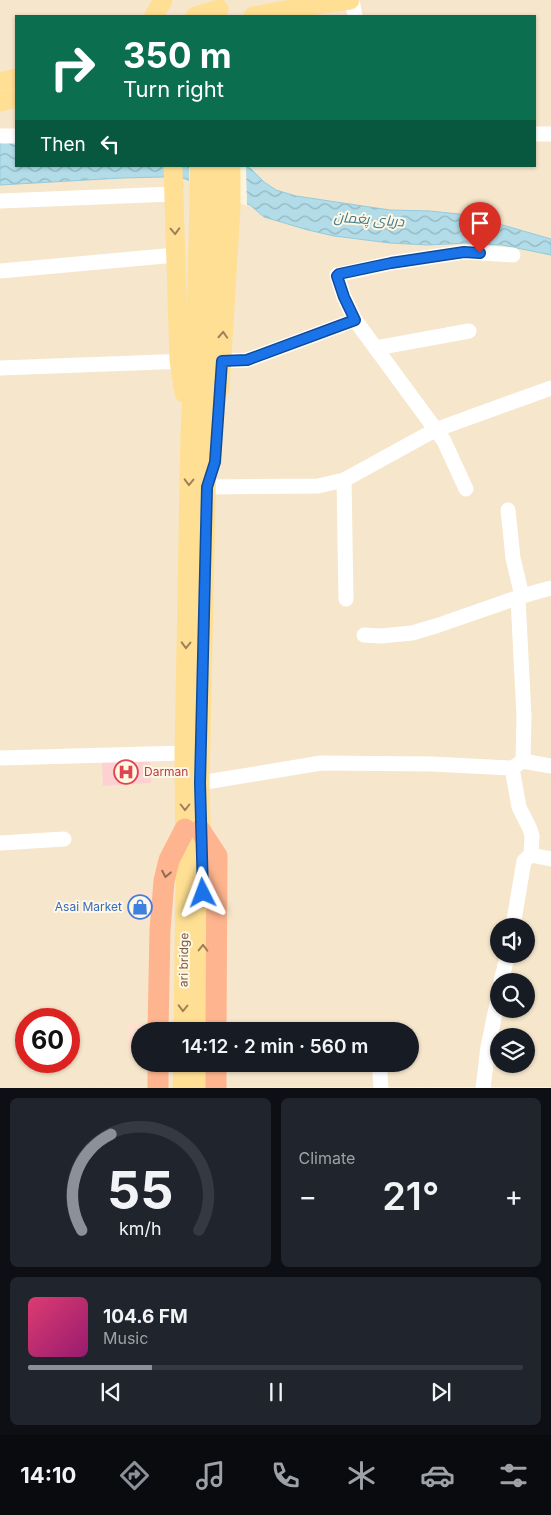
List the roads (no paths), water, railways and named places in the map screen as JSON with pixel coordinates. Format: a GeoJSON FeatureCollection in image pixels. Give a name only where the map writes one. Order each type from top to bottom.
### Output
{"type":"FeatureCollection","features":[{"type":"Feature","properties":{"kind":"highway"},"geometry":{"type":"LineString","coordinates":[[158,1022],[160,930],[164,882],[169,860],[193,830],[217,856],[216,1022]]}},
{"type":"Feature","properties":{"kind":"highway"},"geometry":{"type":"LineString","coordinates":[[158,1072],[158,1088]]}},
{"type":"Feature","properties":{"kind":"highway"},"geometry":{"type":"LineString","coordinates":[[216,1072],[216,1088]]}},
{"type":"Feature","properties":{"kind":"main road"},"geometry":{"type":"LineString","coordinates":[[155,15],[163,0]]}},
{"type":"Feature","properties":{"kind":"main road"},"geometry":{"type":"LineString","coordinates":[[258,15],[351,0]]}},
{"type":"Feature","properties":{"kind":"main road"},"geometry":{"type":"LineString","coordinates":[[292,15],[308,6]]}},
{"type":"Feature","properties":{"kind":"main road"},"geometry":{"type":"LineString","coordinates":[[196,12],[219,8]]}},
{"type":"Feature","properties":{"kind":"main road"},"geometry":{"type":"LineString","coordinates":[[0,82],[15,78]]}},
{"type":"Feature","properties":{"kind":"main road"},"geometry":{"type":"LineString","coordinates":[[0,102],[15,98]]}},
{"type":"Feature","properties":{"kind":"main road"},"geometry":{"type":"LineString","coordinates":[[199,167],[215,207]]}},
{"type":"Feature","properties":{"kind":"main road"},"geometry":{"type":"LineString","coordinates":[[193,830],[200,783],[196,589],[190,434],[200,361],[215,207],[213,167]]}},
{"type":"Feature","properties":{"kind":"main road"},"geometry":{"type":"LineString","coordinates":[[215,207],[231,167]]}},
{"type":"Feature","properties":{"kind":"main road"},"geometry":{"type":"LineString","coordinates":[[173,181],[176,255],[200,361],[207,487],[196,589],[184,752],[193,830],[201,1022]]}},
{"type":"Feature","properties":{"kind":"main road","name":"ari bridge"},"geometry":{"type":"LineString","coordinates":[[184,1022],[194,891]]}},
{"type":"Feature","properties":{"kind":"main road"},"geometry":{"type":"LineString","coordinates":[[182,1072],[182,1088]]}},
{"type":"Feature","properties":{"kind":"main road"},"geometry":{"type":"LineString","coordinates":[[200,1088],[201,1072]]}},
{"type":"Feature","properties":{"kind":"street"},"geometry":{"type":"LineString","coordinates":[[351,0],[355,15]]}},
{"type":"Feature","properties":{"kind":"street"},"geometry":{"type":"LineString","coordinates":[[536,134],[551,134]]}},
{"type":"Feature","properties":{"kind":"street"},"geometry":{"type":"LineString","coordinates":[[0,136],[15,136]]}},
{"type":"Feature","properties":{"kind":"street"},"geometry":{"type":"LineString","coordinates":[[0,201],[173,181]]}},
{"type":"Feature","properties":{"kind":"street"},"geometry":{"type":"LineString","coordinates":[[466,489],[444,441],[355,320],[337,276],[391,263],[464,252],[513,255]]}},
{"type":"Feature","properties":{"kind":"street"},"geometry":{"type":"LineString","coordinates":[[0,271],[176,255]]}},
{"type":"Feature","properties":{"kind":"street"},"geometry":{"type":"LineString","coordinates":[[0,368],[247,360],[355,320]]}},
{"type":"Feature","properties":{"kind":"street"},"geometry":{"type":"LineString","coordinates":[[376,348],[469,331]]}},
{"type":"Feature","properties":{"kind":"street"},"geometry":{"type":"LineString","coordinates":[[207,487],[318,486],[344,480],[435,430],[551,388]]}},
{"type":"Feature","properties":{"kind":"street"},"geometry":{"type":"LineString","coordinates":[[344,480],[346,599]]}},
{"type":"Feature","properties":{"kind":"street"},"geometry":{"type":"LineString","coordinates":[[508,510],[513,558],[520,597],[524,717],[518,764],[519,807],[532,836],[531,855],[524,861],[514,918]]}},
{"type":"Feature","properties":{"kind":"street"},"geometry":{"type":"LineString","coordinates":[[364,635],[381,636],[412,633],[551,588]]}},
{"type":"Feature","properties":{"kind":"street"},"geometry":{"type":"LineString","coordinates":[[0,758],[184,752]]}},
{"type":"Feature","properties":{"kind":"street"},"geometry":{"type":"LineString","coordinates":[[200,783],[321,763],[518,764],[551,766]]}},
{"type":"Feature","properties":{"kind":"street"},"geometry":{"type":"LineString","coordinates":[[0,843],[64,839]]}},
{"type":"Feature","properties":{"kind":"street"},"geometry":{"type":"LineString","coordinates":[[531,855],[551,859]]}},
{"type":"Feature","properties":{"kind":"street"},"geometry":{"type":"LineString","coordinates":[[483,1088],[494,1018]]}},
{"type":"Feature","properties":{"kind":"water","name":"دریای پغمان"},"geometry":{"type":"Polygon","coordinates":[[[0,139],[15,139],[15,167],[248,167],[276,190],[296,196],[390,210],[430,211],[468,215],[551,239],[551,255],[502,245],[467,243],[427,245],[390,243],[334,236],[264,217],[250,205],[183,178],[122,178],[0,185],[0,139]]]}},
{"type":"Feature","properties":{"kind":"place","name":"Darman"},"geometry":{"type":"Point","coordinates":[126,772]}},
{"type":"Feature","properties":{"kind":"place","name":"Asai Market"},"geometry":{"type":"Point","coordinates":[140,907]}}]}
